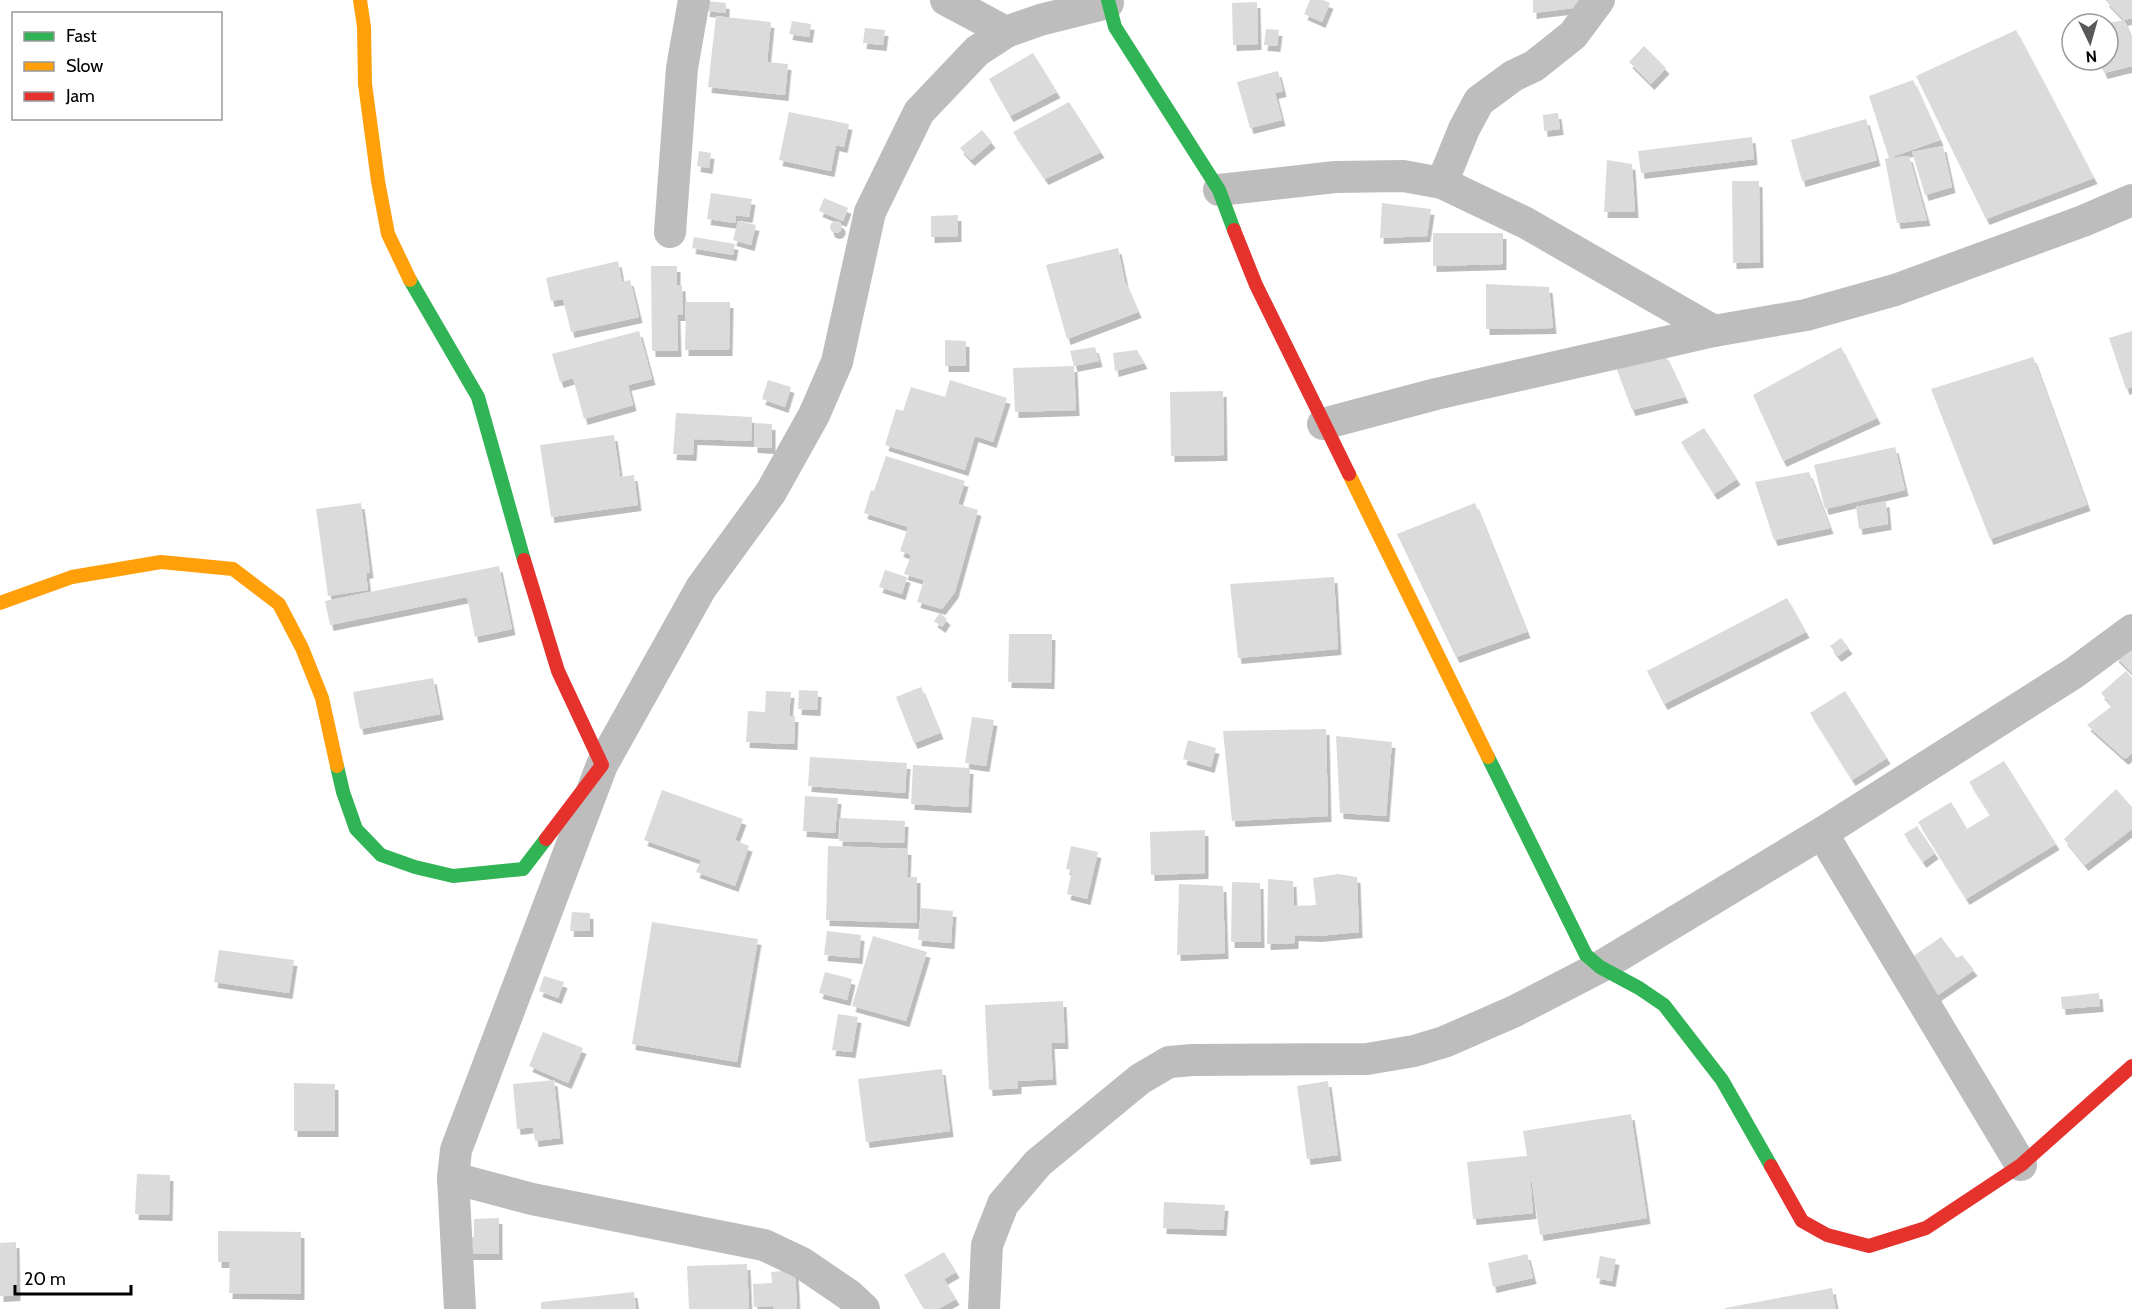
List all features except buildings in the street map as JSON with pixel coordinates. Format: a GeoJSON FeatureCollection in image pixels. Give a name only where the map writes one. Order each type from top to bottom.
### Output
{"type":"FeatureCollection","features":[{"type":"Feature","properties":{"kind":"street"},"geometry":{"type":"LineString","coordinates":[[360,0],[364,27],[365,84],[378,182],[388,234],[402,266],[478,397],[532,588],[558,670],[602,765],[456,1150],[453,1178],[460,1309]]}},
{"type":"Feature","properties":{"kind":"street"},"geometry":{"type":"LineString","coordinates":[[670,232],[682,69],[694,0]]}},
{"type":"Feature","properties":{"kind":"street"},"geometry":{"type":"LineString","coordinates":[[946,0],[1006,32]]}},
{"type":"Feature","properties":{"kind":"street"},"geometry":{"type":"LineString","coordinates":[[1442,183],[1464,129],[1479,100],[1513,76],[1534,66],[1573,35],[1599,0]]}},
{"type":"Feature","properties":{"kind":"street"},"geometry":{"type":"LineString","coordinates":[[0,603],[72,577],[161,562],[233,569],[279,604],[302,648],[322,698],[343,792],[356,829],[381,855],[415,867],[453,876],[524,869],[602,765],[701,588],[771,492],[814,415],[837,362],[870,212],[919,112],[977,51],[1006,32],[1040,20],[1108,2],[1115,27],[1219,190],[1256,285],[1573,934],[1586,955],[1600,967],[1665,1005],[1722,1080],[1802,1221],[1827,1234],[1869,1246],[1926,1228],[2021,1165],[2132,1066]]}},
{"type":"Feature","properties":{"kind":"street"},"geometry":{"type":"LineString","coordinates":[[1219,190],[1335,177],[1403,176],[1442,183],[1526,223],[1714,332]]}},
{"type":"Feature","properties":{"kind":"street"},"geometry":{"type":"LineString","coordinates":[[1323,424],[1436,394],[1714,332],[1806,315],[1895,290],[2083,221],[2132,200]]}},
{"type":"Feature","properties":{"kind":"street"},"geometry":{"type":"LineString","coordinates":[[984,1309],[987,1245],[1003,1204],[1038,1163],[1140,1079],[1169,1062],[1367,1059],[1414,1051],[1444,1042],[1515,1011],[1600,967],[1822,832],[2074,673],[2132,630]]}},
{"type":"Feature","properties":{"kind":"street"},"geometry":{"type":"LineString","coordinates":[[1822,832],[2021,1165]]}},
{"type":"Feature","properties":{"kind":"street"},"geometry":{"type":"LineString","coordinates":[[453,1178],[532,1199],[764,1245],[802,1263],[849,1294],[864,1309]]}},
{"type":"Feature","properties":{"kind":"traffic: fast"},"geometry":{"type":"LineString","coordinates":[[1108,0],[1115,27],[1219,190],[1234,230]]}},
{"type":"Feature","properties":{"kind":"traffic: fast"},"geometry":{"type":"LineString","coordinates":[[410,280],[478,397],[524,560]]}},
{"type":"Feature","properties":{"kind":"traffic: fast"},"geometry":{"type":"LineString","coordinates":[[1488,757],[1586,955],[1600,967],[1639,988],[1664,1005],[1722,1080],[1771,1166]]}},
{"type":"Feature","properties":{"kind":"traffic: fast"},"geometry":{"type":"LineString","coordinates":[[337,766],[356,829],[381,855],[415,867],[453,876],[523,869],[546,839]]}},
{"type":"Feature","properties":{"kind":"traffic: slow"},"geometry":{"type":"LineString","coordinates":[[360,0],[364,27],[365,84],[378,181],[388,234],[410,280]]}},
{"type":"Feature","properties":{"kind":"traffic: slow"},"geometry":{"type":"LineString","coordinates":[[1349,474],[1488,757]]}},
{"type":"Feature","properties":{"kind":"traffic: slow"},"geometry":{"type":"LineString","coordinates":[[0,603],[72,577],[161,562],[233,569],[279,604],[302,648],[322,698],[337,766]]}},
{"type":"Feature","properties":{"kind":"traffic: jam"},"geometry":{"type":"LineString","coordinates":[[1234,230],[1256,285],[1349,474]]}},
{"type":"Feature","properties":{"kind":"traffic: jam"},"geometry":{"type":"LineString","coordinates":[[524,560],[558,671],[602,765],[546,839]]}},
{"type":"Feature","properties":{"kind":"traffic: jam"},"geometry":{"type":"LineString","coordinates":[[1771,1166],[1802,1221],[1827,1235],[1869,1246],[1926,1228],[2021,1165],[2132,1066]]}}]}
